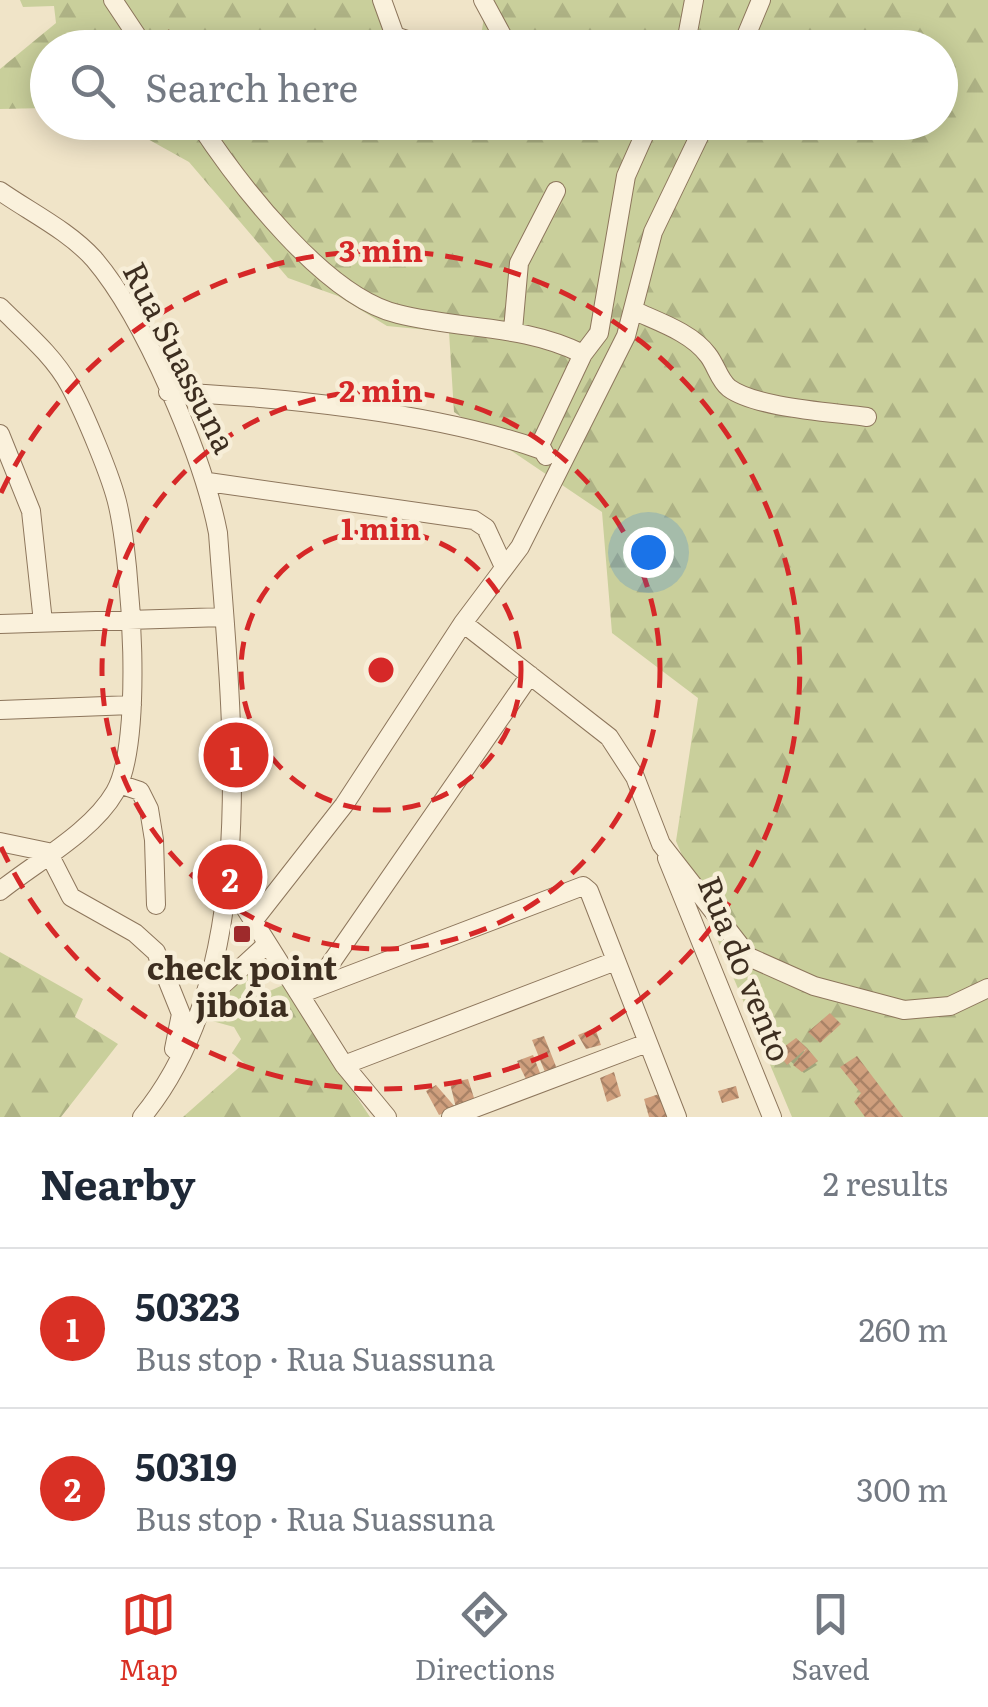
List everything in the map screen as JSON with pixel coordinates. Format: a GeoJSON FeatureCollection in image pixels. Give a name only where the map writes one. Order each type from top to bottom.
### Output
{"type":"FeatureCollection","features":[{"type":"Feature","properties":{"kind":"street"},"geometry":{"type":"LineString","coordinates":[[112,0],[133,30]]}},
{"type":"Feature","properties":{"kind":"street"},"geometry":{"type":"LineString","coordinates":[[382,0],[393,30]]}},
{"type":"Feature","properties":{"kind":"street"},"geometry":{"type":"LineString","coordinates":[[483,0],[499,30]]}},
{"type":"Feature","properties":{"kind":"street"},"geometry":{"type":"LineString","coordinates":[[688,30],[694,0]]}},
{"type":"Feature","properties":{"kind":"street"},"geometry":{"type":"LineString","coordinates":[[748,30],[761,0]]}},
{"type":"Feature","properties":{"kind":"street"},"geometry":{"type":"LineString","coordinates":[[212,140],[287,240],[361,296],[394,314],[543,336],[583,354]]}},
{"type":"Feature","properties":{"kind":"street"},"geometry":{"type":"LineString","coordinates":[[539,449],[583,354],[599,333],[622,190],[643,140]]}},
{"type":"Feature","properties":{"kind":"street"},"geometry":{"type":"LineString","coordinates":[[254,920],[344,805],[463,624],[520,547],[626,336],[653,232],[697,140]]}},
{"type":"Feature","properties":{"kind":"street","name":"Rua Suassuna"},"geometry":{"type":"LineString","coordinates":[[0,191],[92,258],[125,303],[208,482],[218,532],[224,618],[230,884],[202,1003],[170,1078],[142,1117]]}},
{"type":"Feature","properties":{"kind":"street"},"geometry":{"type":"LineString","coordinates":[[513,330],[519,263],[556,191]]}},
{"type":"Feature","properties":{"kind":"street"},"geometry":{"type":"LineString","coordinates":[[0,306],[62,373],[113,489],[122,526],[132,704],[119,784],[88,823],[0,891]]}},
{"type":"Feature","properties":{"kind":"street"},"geometry":{"type":"LineString","coordinates":[[634,311],[674,328],[696,344],[708,354],[726,386],[745,396],[867,417]]}},
{"type":"Feature","properties":{"kind":"street"},"geometry":{"type":"LineString","coordinates":[[168,392],[246,396],[496,434],[539,449],[559,464]]}},
{"type":"Feature","properties":{"kind":"street"},"geometry":{"type":"LineString","coordinates":[[0,434],[31,511],[43,622]]}},
{"type":"Feature","properties":{"kind":"street","name":"Rua Suassuna"},"geometry":{"type":"LineString","coordinates":[[208,482],[474,520],[486,528],[504,567]]}},
{"type":"Feature","properties":{"kind":"street"},"geometry":{"type":"LineString","coordinates":[[0,624],[224,618]]}},
{"type":"Feature","properties":{"kind":"street","name":"Rua do vento"},"geometry":{"type":"LineString","coordinates":[[463,624],[609,737],[622,753],[772,1117]]}},
{"type":"Feature","properties":{"kind":"street"},"geometry":{"type":"LineString","coordinates":[[308,990],[530,676]]}},
{"type":"Feature","properties":{"kind":"street"},"geometry":{"type":"LineString","coordinates":[[0,710],[132,704]]}},
{"type":"Feature","properties":{"kind":"street"},"geometry":{"type":"LineString","coordinates":[[119,784],[140,791],[149,808],[156,905]]}},
{"type":"Feature","properties":{"kind":"street"},"geometry":{"type":"LineString","coordinates":[[0,842],[48,852]]}},
{"type":"Feature","properties":{"kind":"street"},"geometry":{"type":"LineString","coordinates":[[661,844],[692,878],[740,948],[778,972],[814,986],[918,1011],[950,1006],[988,988]]}},
{"type":"Feature","properties":{"kind":"street"},"geometry":{"type":"LineString","coordinates":[[48,852],[71,897],[142,937],[156,952],[173,988],[180,1028],[155,1101]]}},
{"type":"Feature","properties":{"kind":"street"},"geometry":{"type":"LineString","coordinates":[[230,884],[266,945],[308,990],[344,1065],[387,1117]]}},
{"type":"Feature","properties":{"kind":"street"},"geometry":{"type":"LineString","coordinates":[[308,990],[583,886],[589,890],[613,962],[677,1117]]}},
{"type":"Feature","properties":{"kind":"street"},"geometry":{"type":"LineString","coordinates":[[202,1003],[266,945]]}},
{"type":"Feature","properties":{"kind":"street"},"geometry":{"type":"LineString","coordinates":[[344,1065],[613,962]]}},
{"type":"Feature","properties":{"kind":"street"},"geometry":{"type":"LineString","coordinates":[[451,1117],[648,1043]]}},
{"type":"Feature","properties":{"kind":"green space"},"geometry":{"type":"Polygon","coordinates":[[[20,0],[376,0],[395,30],[47,30],[56,23],[54,6],[23,7],[20,0]]]}},
{"type":"Feature","properties":{"kind":"green space"},"geometry":{"type":"Polygon","coordinates":[[[487,0],[988,0],[988,1117],[792,1117],[676,841],[698,698],[612,633],[602,512],[454,412],[449,332],[387,326],[338,296],[288,278],[189,162],[150,140],[958,140],[958,30],[482,30],[487,0]]]}},
{"type":"Feature","properties":{"kind":"green space"},"geometry":{"type":"Polygon","coordinates":[[[30,44],[30,108],[0,109],[0,69],[30,44]]]}},
{"type":"Feature","properties":{"kind":"green space"},"geometry":{"type":"Polygon","coordinates":[[[0,952],[83,999],[75,1017],[118,1044],[61,1117],[0,1117],[0,952]]]}},
{"type":"Feature","properties":{"kind":"green space"},"geometry":{"type":"Polygon","coordinates":[[[249,971],[263,994],[283,985],[370,1117],[183,1117],[244,1063],[232,1053],[241,1039],[234,1027],[205,1019],[249,971]]]}},
{"type":"Feature","properties":{"kind":"building"},"geometry":{"type":"Polygon","coordinates":[[[830,1013],[841,1024],[820,1043],[808,1032],[830,1013]]]}},
{"type":"Feature","properties":{"kind":"building"},"geometry":{"type":"Polygon","coordinates":[[[595,1028],[601,1045],[586,1049],[578,1035],[595,1028]]]}},
{"type":"Feature","properties":{"kind":"building"},"geometry":{"type":"Polygon","coordinates":[[[544,1036],[557,1069],[545,1072],[532,1040],[544,1036]]]}},
{"type":"Feature","properties":{"kind":"building"},"geometry":{"type":"Polygon","coordinates":[[[796,1038],[807,1048],[787,1065],[777,1052],[796,1038]]]}},
{"type":"Feature","properties":{"kind":"building"},"geometry":{"type":"Polygon","coordinates":[[[807,1048],[818,1061],[802,1072],[793,1065],[807,1048]]]}},
{"type":"Feature","properties":{"kind":"building"},"geometry":{"type":"Polygon","coordinates":[[[533,1055],[542,1078],[528,1083],[517,1061],[533,1055]]]}},
{"type":"Feature","properties":{"kind":"building"},"geometry":{"type":"Polygon","coordinates":[[[857,1056],[903,1117],[865,1117],[854,1102],[861,1093],[840,1067],[857,1056]]]}},
{"type":"Feature","properties":{"kind":"building"},"geometry":{"type":"Polygon","coordinates":[[[614,1072],[621,1096],[607,1102],[600,1078],[614,1072]]]}},
{"type":"Feature","properties":{"kind":"building"},"geometry":{"type":"Polygon","coordinates":[[[468,1079],[475,1101],[456,1108],[450,1083],[468,1079]]]}},
{"type":"Feature","properties":{"kind":"building"},"geometry":{"type":"Polygon","coordinates":[[[436,1085],[456,1108],[439,1115],[426,1091],[436,1085]]]}},
{"type":"Feature","properties":{"kind":"building"},"geometry":{"type":"Polygon","coordinates":[[[736,1086],[739,1098],[722,1103],[718,1091],[736,1086]]]}},
{"type":"Feature","properties":{"kind":"building"},"geometry":{"type":"Polygon","coordinates":[[[659,1094],[668,1117],[649,1117],[644,1099],[659,1094]]]}},
{"type":"Feature","properties":{"kind":"place","name":"50323"},"geometry":{"type":"Point","coordinates":[236,755]}},
{"type":"Feature","properties":{"kind":"place","name":"50319"},"geometry":{"type":"Point","coordinates":[230,877]}},
{"type":"Feature","properties":{"kind":"place","name":"check point jibóia"},"geometry":{"type":"Point","coordinates":[242,934]}}]}
